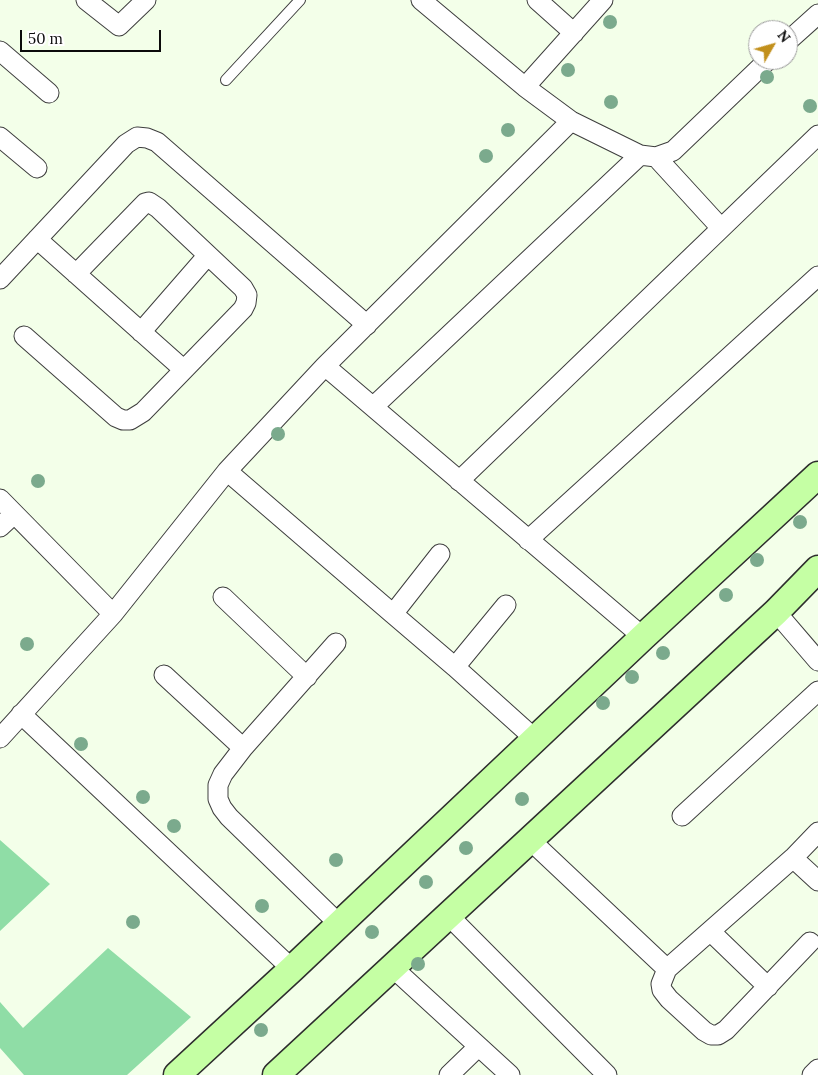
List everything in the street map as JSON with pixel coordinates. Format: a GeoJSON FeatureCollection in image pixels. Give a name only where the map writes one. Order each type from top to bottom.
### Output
{"type":"FeatureCollection","features":[{"type":"Feature","properties":{"kind":"street"},"geometry":{"type":"LineString","coordinates":[[86,0],[119,26],[146,0]]}},
{"type":"Feature","properties":{"kind":"street"},"geometry":{"type":"LineString","coordinates":[[421,0],[525,88],[571,121],[648,156],[721,228]]}},
{"type":"Feature","properties":{"kind":"street"},"geometry":{"type":"LineString","coordinates":[[536,0],[574,33]]}},
{"type":"Feature","properties":{"kind":"street"},"geometry":{"type":"LineString","coordinates":[[525,88],[604,0]]}},
{"type":"Feature","properties":{"kind":"street"},"geometry":{"type":"LineString","coordinates":[[798,32],[818,14]]}},
{"type":"Feature","properties":{"kind":"street"},"geometry":{"type":"LineString","coordinates":[[0,51],[48,93]]}},
{"type":"Feature","properties":{"kind":"street"},"geometry":{"type":"LineString","coordinates":[[373,408],[648,156],[673,151],[758,70]]}},
{"type":"Feature","properties":{"kind":"street"},"geometry":{"type":"LineString","coordinates":[[0,738],[113,614],[227,471],[325,366],[571,121]]}},
{"type":"Feature","properties":{"kind":"street"},"geometry":{"type":"LineString","coordinates":[[459,481],[818,135]]}},
{"type":"Feature","properties":{"kind":"street"},"geometry":{"type":"LineString","coordinates":[[0,137],[37,168]]}},
{"type":"Feature","properties":{"kind":"street"},"geometry":{"type":"LineString","coordinates":[[0,279],[126,144],[137,137],[147,138],[157,142],[367,325]]}},
{"type":"Feature","properties":{"kind":"street"},"geometry":{"type":"LineString","coordinates":[[24,336],[116,417],[130,420],[143,412],[183,369],[243,310],[246,303],[247,295],[243,288],[158,208],[149,202],[145,203],[76,274]]}},
{"type":"Feature","properties":{"kind":"street"},"geometry":{"type":"LineString","coordinates":[[37,239],[183,369]]}},
{"type":"Feature","properties":{"kind":"street"},"geometry":{"type":"LineString","coordinates":[[141,332],[208,255]]}},
{"type":"Feature","properties":{"kind":"street"},"geometry":{"type":"LineString","coordinates":[[528,540],[818,276]]}},
{"type":"Feature","properties":{"kind":"street"},"geometry":{"type":"LineString","coordinates":[[325,366],[643,637]]}},
{"type":"Feature","properties":{"kind":"street"},"geometry":{"type":"LineString","coordinates":[[227,471],[455,666],[534,739]]}},
{"type":"Feature","properties":{"kind":"street"},"geometry":{"type":"LineString","coordinates":[[177,1075],[818,475]]}},
{"type":"Feature","properties":{"kind":"street"},"geometry":{"type":"LineString","coordinates":[[0,500],[113,614]]}},
{"type":"Feature","properties":{"kind":"street"},"geometry":{"type":"LineString","coordinates":[[0,528],[14,514]]}},
{"type":"Feature","properties":{"kind":"street"},"geometry":{"type":"LineString","coordinates":[[393,614],[440,554]]}},
{"type":"Feature","properties":{"kind":"street"},"geometry":{"type":"LineString","coordinates":[[276,1075],[776,612],[818,569]]}},
{"type":"Feature","properties":{"kind":"street"},"geometry":{"type":"LineString","coordinates":[[223,598],[307,677]]}},
{"type":"Feature","properties":{"kind":"street"},"geometry":{"type":"LineString","coordinates":[[455,666],[506,605]]}},
{"type":"Feature","properties":{"kind":"street"},"geometry":{"type":"LineString","coordinates":[[776,612],[818,662]]}},
{"type":"Feature","properties":{"kind":"street"},"geometry":{"type":"LineString","coordinates":[[336,643],[243,748],[223,774],[218,785],[218,799],[222,808],[339,924]]}},
{"type":"Feature","properties":{"kind":"street"},"geometry":{"type":"LineString","coordinates":[[164,674],[243,748]]}},
{"type":"Feature","properties":{"kind":"street"},"geometry":{"type":"LineString","coordinates":[[682,816],[818,691]]}},
{"type":"Feature","properties":{"kind":"street"},"geometry":{"type":"LineString","coordinates":[[21,714],[292,969]]}},
{"type":"Feature","properties":{"kind":"street"},"geometry":{"type":"LineString","coordinates":[[810,942],[726,1030],[718,1035],[704,1032],[668,999],[662,990],[661,984],[667,969],[793,858],[818,832]]}},
{"type":"Feature","properties":{"kind":"street"},"geometry":{"type":"LineString","coordinates":[[529,839],[667,969]]}},
{"type":"Feature","properties":{"kind":"street"},"geometry":{"type":"LineString","coordinates":[[793,858],[818,881]]}},
{"type":"Feature","properties":{"kind":"street"},"geometry":{"type":"LineString","coordinates":[[448,915],[607,1075]]}},
{"type":"Feature","properties":{"kind":"street"},"geometry":{"type":"LineString","coordinates":[[710,931],[768,987]]}},
{"type":"Feature","properties":{"kind":"street"},"geometry":{"type":"LineString","coordinates":[[392,967],[510,1075]]}},
{"type":"Feature","properties":{"kind":"street"},"geometry":{"type":"LineString","coordinates":[[450,1075],[478,1047]]}},
{"type":"Feature","properties":{"kind":"street"},"geometry":{"type":"LineString","coordinates":[[812,1075],[818,1069]]}},
{"type":"Feature","properties":{"kind":"lane"},"geometry":{"type":"LineString","coordinates":[[226,80],[300,0]]}},
{"type":"Feature","properties":{"kind":"green space"},"geometry":{"type":"Polygon","coordinates":[[[0,840],[50,884],[0,931],[0,840]]]}},
{"type":"Feature","properties":{"kind":"green space"},"geometry":{"type":"Polygon","coordinates":[[[108,948],[191,1017],[127,1075],[24,1075],[0,1048],[0,1002],[23,1028],[108,948]]]}}]}
